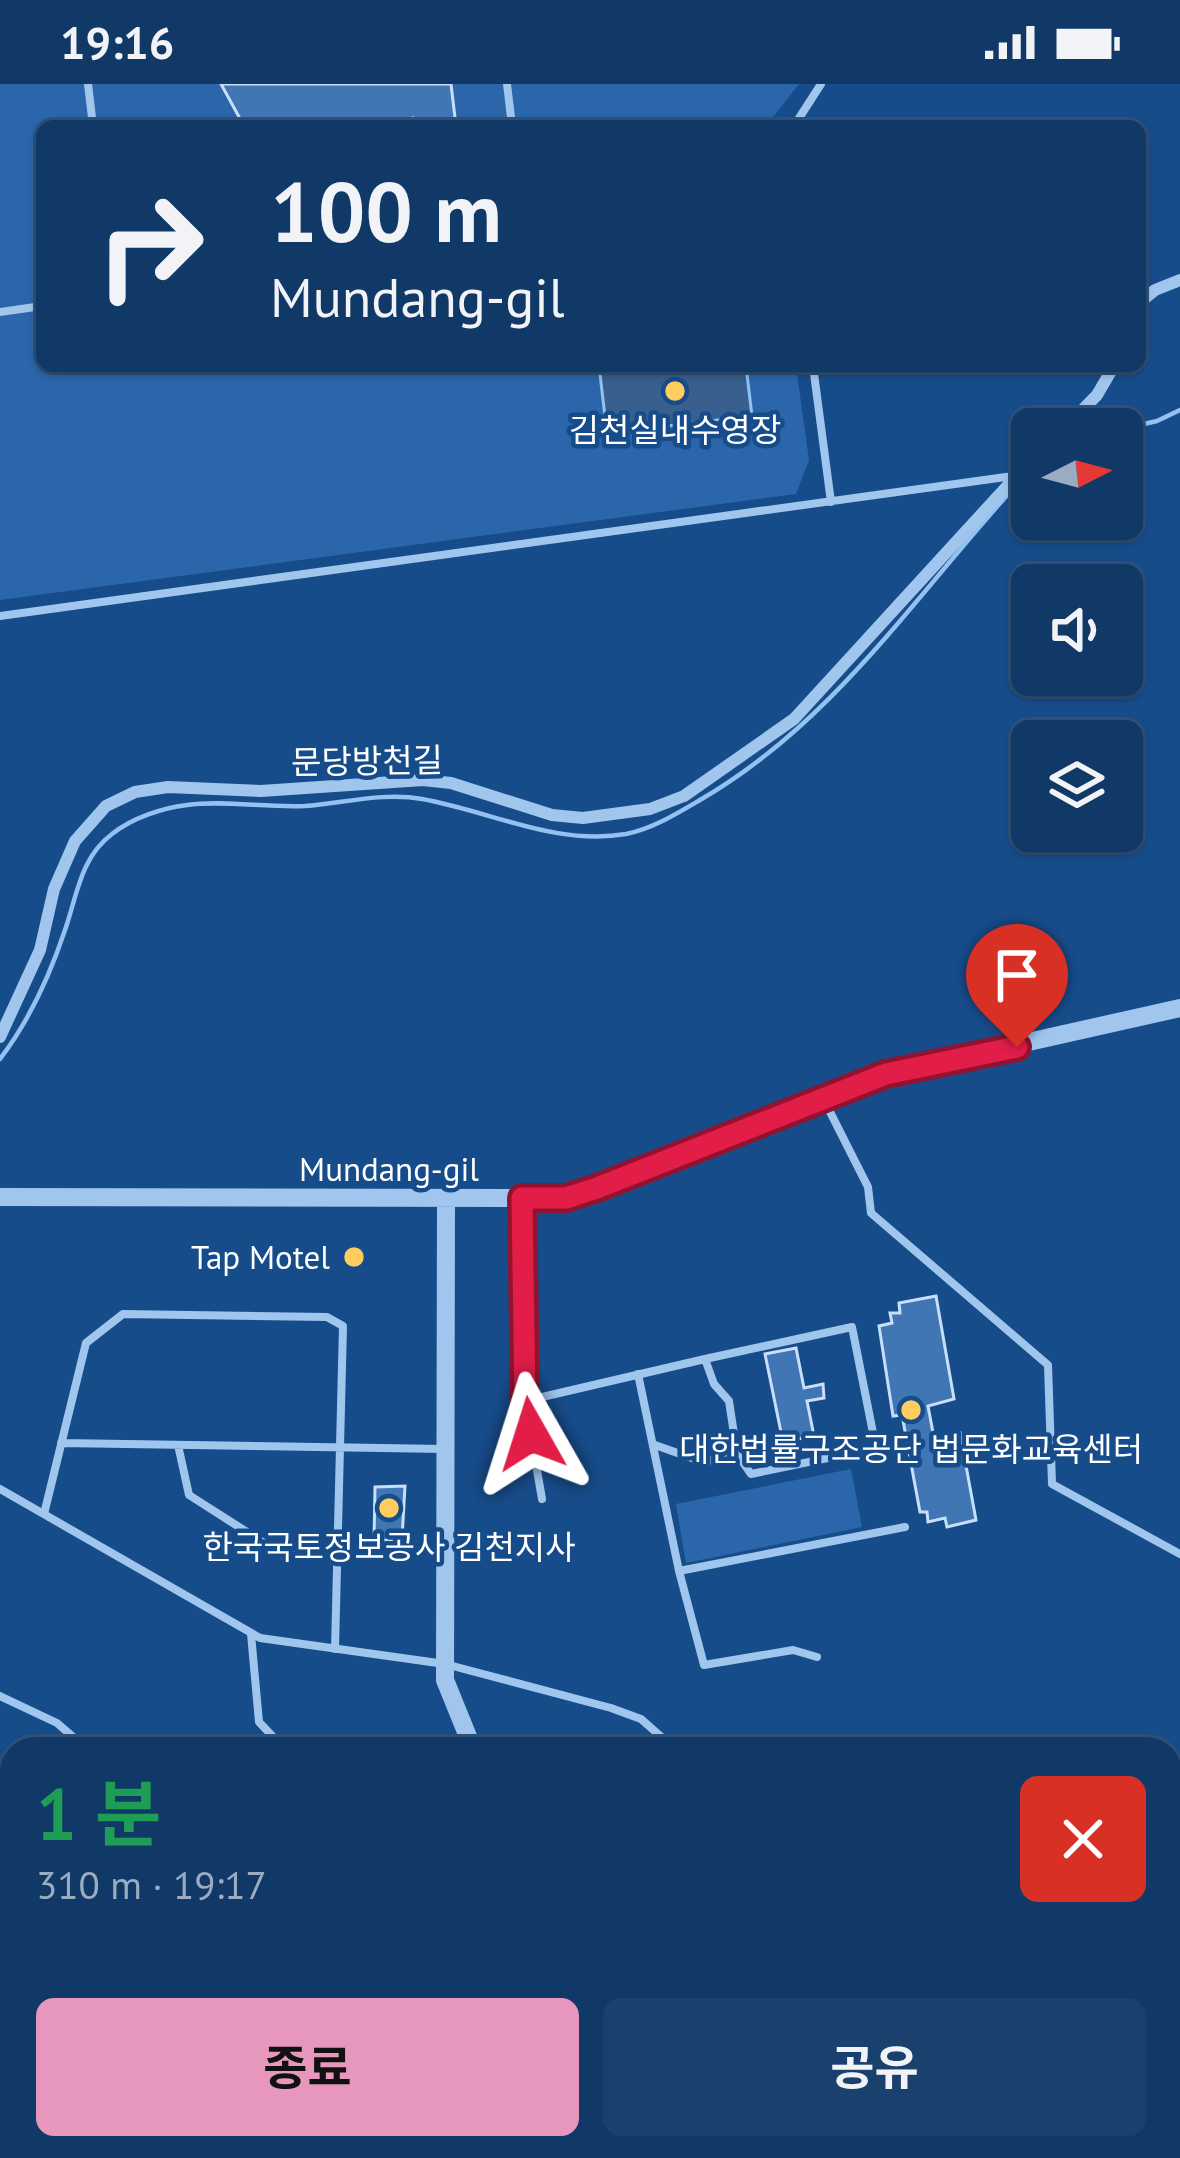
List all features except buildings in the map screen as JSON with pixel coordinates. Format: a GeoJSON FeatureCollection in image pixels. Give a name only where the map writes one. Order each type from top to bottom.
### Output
{"type":"FeatureCollection","features":[{"type":"Feature","properties":{"kind":"street"},"geometry":{"type":"LineString","coordinates":[[1146,297],[1180,280]]}},
{"type":"Feature","properties":{"kind":"street"},"geometry":{"type":"LineString","coordinates":[[1084,408],[1110,372]]}},
{"type":"Feature","properties":{"kind":"street","name":"문당방천길"},"geometry":{"type":"LineString","coordinates":[[0,1037],[40,950],[54,889],[75,841],[106,806],[135,792],[168,788],[261,791],[423,780],[552,815],[583,818],[650,808],[706,784],[794,719],[1011,478]]}},
{"type":"Feature","properties":{"kind":"street","name":"Mundang-gil"},"geometry":{"type":"LineString","coordinates":[[0,1198],[566,1198],[886,1074],[1180,1008]]}},
{"type":"Feature","properties":{"kind":"street"},"geometry":{"type":"LineString","coordinates":[[446,1200],[445,1680],[467,1737]]}},
{"type":"Feature","properties":{"kind":"lane"},"geometry":{"type":"LineString","coordinates":[[88,84],[92,120]]}},
{"type":"Feature","properties":{"kind":"lane"},"geometry":{"type":"LineString","coordinates":[[507,84],[511,120]]}},
{"type":"Feature","properties":{"kind":"lane"},"geometry":{"type":"LineString","coordinates":[[798,120],[821,84]]}},
{"type":"Feature","properties":{"kind":"lane"},"geometry":{"type":"LineString","coordinates":[[0,311],[36,307]]}},
{"type":"Feature","properties":{"kind":"lane"},"geometry":{"type":"LineString","coordinates":[[814,372],[831,502]]}},
{"type":"Feature","properties":{"kind":"lane"},"geometry":{"type":"LineString","coordinates":[[0,616],[1011,476]]}},
{"type":"Feature","properties":{"kind":"lane"},"geometry":{"type":"LineString","coordinates":[[823,1099],[868,1187],[871,1213],[1048,1365],[1052,1484],[1180,1554]]}},
{"type":"Feature","properties":{"kind":"lane"},"geometry":{"type":"LineString","coordinates":[[522,1198],[525,1401],[542,1499]]}},
{"type":"Feature","properties":{"kind":"lane"},"geometry":{"type":"LineString","coordinates":[[44,1514],[86,1342],[123,1314],[327,1317],[343,1326],[335,1649]]}},
{"type":"Feature","properties":{"kind":"lane"},"geometry":{"type":"LineString","coordinates":[[525,1401],[638,1374],[705,1359],[852,1327],[876,1448],[751,1474],[737,1454],[729,1401],[713,1384],[705,1359]]}},
{"type":"Feature","properties":{"kind":"lane"},"geometry":{"type":"LineString","coordinates":[[638,1374],[704,1665],[793,1650],[818,1657]]}},
{"type":"Feature","properties":{"kind":"lane"},"geometry":{"type":"LineString","coordinates":[[61,1443],[446,1449]]}},
{"type":"Feature","properties":{"kind":"lane"},"geometry":{"type":"LineString","coordinates":[[178,1445],[189,1495],[286,1557],[338,1548]]}},
{"type":"Feature","properties":{"kind":"lane"},"geometry":{"type":"LineString","coordinates":[[655,1445],[704,1462],[737,1454]]}},
{"type":"Feature","properties":{"kind":"lane"},"geometry":{"type":"LineString","coordinates":[[0,1489],[260,1638],[445,1664],[611,1708],[641,1719],[661,1737]]}},
{"type":"Feature","properties":{"kind":"lane"},"geometry":{"type":"LineString","coordinates":[[680,1571],[905,1527]]}},
{"type":"Feature","properties":{"kind":"lane"},"geometry":{"type":"LineString","coordinates":[[250,1633],[259,1722],[273,1737]]}},
{"type":"Feature","properties":{"kind":"lane"},"geometry":{"type":"LineString","coordinates":[[0,1696],[57,1723],[73,1737]]}},
{"type":"Feature","properties":{"kind":"shaded area"},"geometry":{"type":"Polygon","coordinates":[[[0,84],[799,84],[771,120],[36,120],[36,372],[797,372],[809,460],[796,494],[0,600],[0,84]]]}},
{"type":"Feature","properties":{"kind":"shaded area","name":"김천실내수영장"},"geometry":{"type":"Polygon","coordinates":[[[600,372],[747,372],[752,416],[607,433],[600,372]]]}},
{"type":"Feature","properties":{"kind":"shaded area"},"geometry":{"type":"Polygon","coordinates":[[[851,1469],[862,1527],[686,1563],[676,1504],[851,1469]]]}},
{"type":"Feature","properties":{"kind":"waterway"},"geometry":{"type":"LineString","coordinates":[[1143,424],[1180,410]]}},
{"type":"Feature","properties":{"kind":"waterway"},"geometry":{"type":"LineString","coordinates":[[0,1059],[45,981],[86,866],[101,844],[129,823],[187,805],[305,806],[393,797],[447,804],[574,835],[626,834],[645,828],[700,800],[796,730],[878,647],[1011,491]]}},
{"type":"Feature","properties":{"kind":"place","name":"김천실내수영장"},"geometry":{"type":"Point","coordinates":[675,391]}},
{"type":"Feature","properties":{"kind":"place","name":"Tap Motel"},"geometry":{"type":"Point","coordinates":[354,1257]}},
{"type":"Feature","properties":{"kind":"place","name":"대한법률구조공단 법문화교육센터"},"geometry":{"type":"Point","coordinates":[911,1410]}},
{"type":"Feature","properties":{"kind":"place","name":"한국국토정보공사 김천지사"},"geometry":{"type":"Point","coordinates":[389,1508]}},
{"type":"Feature","properties":{"kind":"route"},"geometry":{"type":"LineString","coordinates":[[531,1434],[525,1401],[522,1198],[566,1198],[886,1074],[1017,1047]]}}]}
